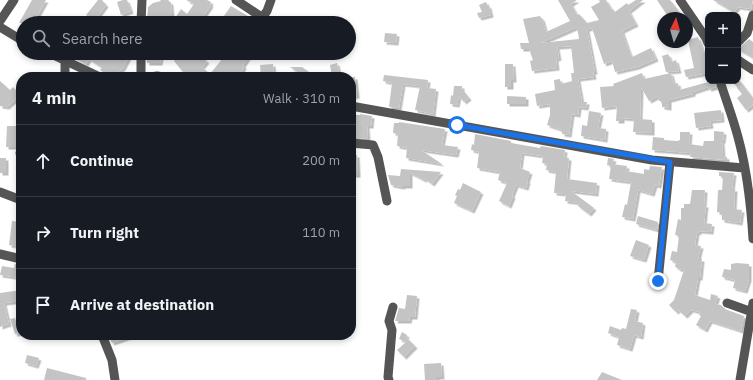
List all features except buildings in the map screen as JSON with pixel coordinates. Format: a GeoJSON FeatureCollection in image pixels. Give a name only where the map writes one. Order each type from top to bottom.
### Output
{"type":"FeatureCollection","features":[{"type":"Feature","properties":{"kind":"street"},"geometry":{"type":"LineString","coordinates":[[0,20],[14,0]]}},
{"type":"Feature","properties":{"kind":"street"},"geometry":{"type":"LineString","coordinates":[[142,0],[142,16]]}},
{"type":"Feature","properties":{"kind":"street"},"geometry":{"type":"LineString","coordinates":[[236,0],[260,16],[264,15],[267,11],[271,0]]}},
{"type":"Feature","properties":{"kind":"street"},"geometry":{"type":"LineString","coordinates":[[680,0],[705,37]]}},
{"type":"Feature","properties":{"kind":"street"},"geometry":{"type":"LineString","coordinates":[[741,39],[747,32],[753,15]]}},
{"type":"Feature","properties":{"kind":"street"},"geometry":{"type":"LineString","coordinates":[[0,27],[16,37]]}},
{"type":"Feature","properties":{"kind":"street"},"geometry":{"type":"LineString","coordinates":[[141,60],[141,72]]}},
{"type":"Feature","properties":{"kind":"street"},"geometry":{"type":"LineString","coordinates":[[65,72],[66,61],[89,72]]}},
{"type":"Feature","properties":{"kind":"street"},"geometry":{"type":"LineString","coordinates":[[741,62],[753,70]]}},
{"type":"Feature","properties":{"kind":"street"},"geometry":{"type":"LineString","coordinates":[[721,84],[738,138],[752,210],[753,239]]}},
{"type":"Feature","properties":{"kind":"street"},"geometry":{"type":"LineString","coordinates":[[356,107],[670,162],[744,168]]}},
{"type":"Feature","properties":{"kind":"street"},"geometry":{"type":"LineString","coordinates":[[356,143],[373,145],[378,157],[387,201]]}},
{"type":"Feature","properties":{"kind":"street"},"geometry":{"type":"LineString","coordinates":[[658,281],[670,162]]}},
{"type":"Feature","properties":{"kind":"street"},"geometry":{"type":"LineString","coordinates":[[0,192],[16,198]]}},
{"type":"Feature","properties":{"kind":"street"},"geometry":{"type":"LineString","coordinates":[[0,254],[16,258]]}},
{"type":"Feature","properties":{"kind":"street"},"geometry":{"type":"LineString","coordinates":[[727,303],[752,307],[740,380]]}},
{"type":"Feature","properties":{"kind":"street"},"geometry":{"type":"LineString","coordinates":[[389,380],[392,330],[389,321],[394,307]]}},
{"type":"Feature","properties":{"kind":"street"},"geometry":{"type":"LineString","coordinates":[[104,340],[112,360],[115,380]]}},
{"type":"Feature","properties":{"kind":"route"},"geometry":{"type":"LineString","coordinates":[[457,125],[670,162],[658,281]]}}]}
